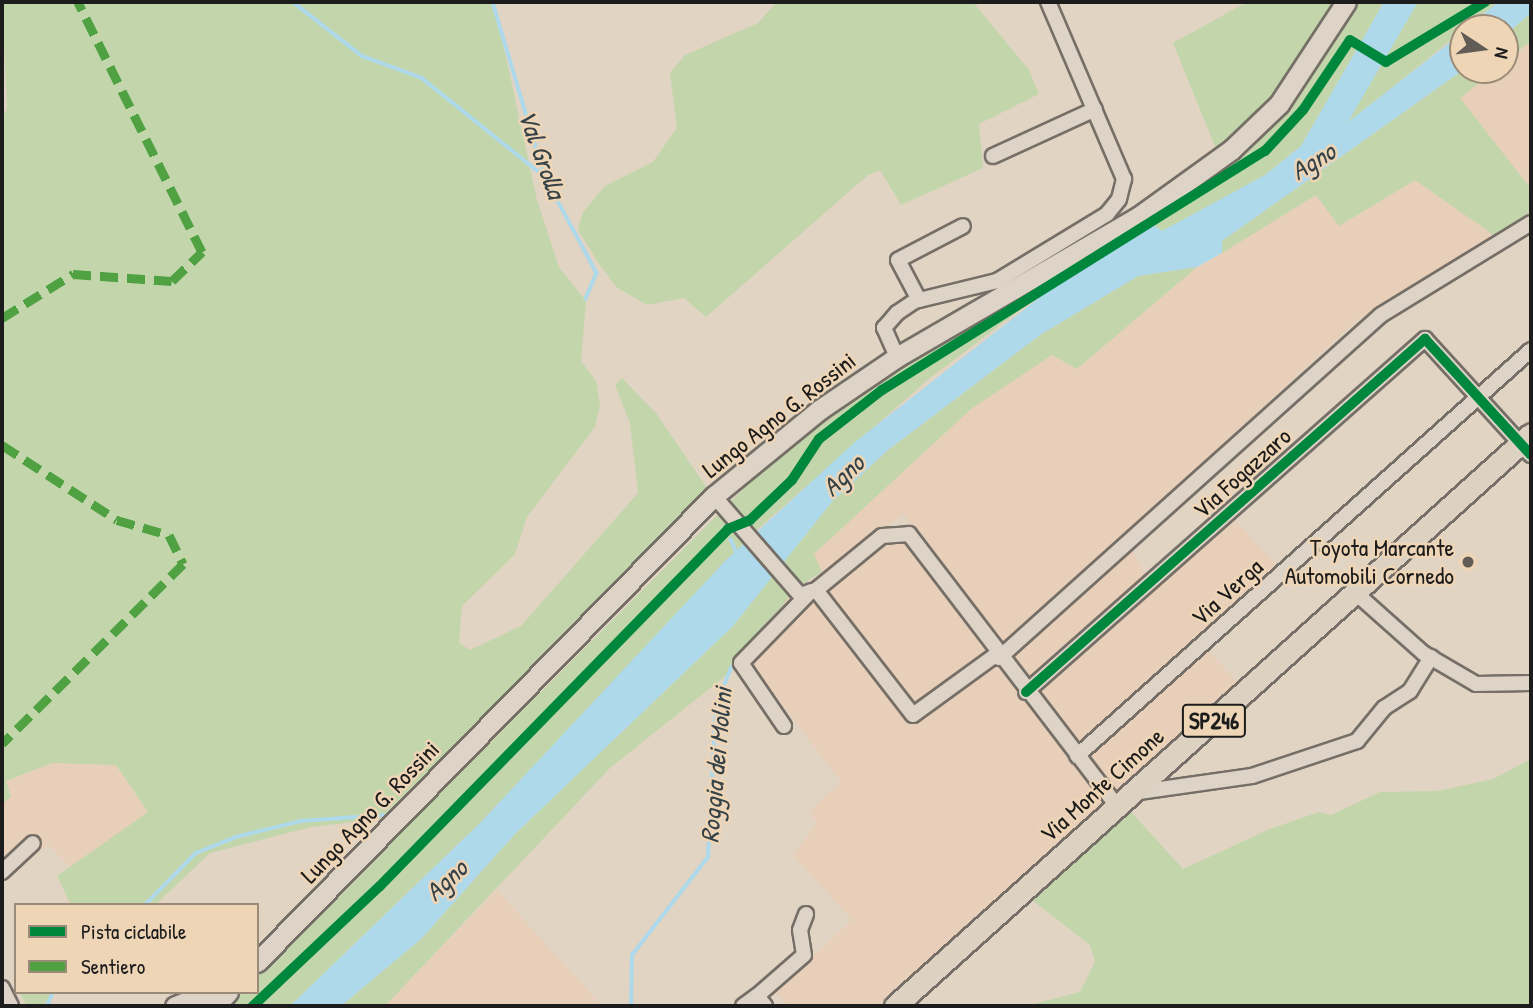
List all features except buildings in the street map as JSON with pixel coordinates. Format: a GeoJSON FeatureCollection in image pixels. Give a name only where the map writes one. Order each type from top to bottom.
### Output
{"type":"FeatureCollection","features":[{"type":"Feature","properties":{"kind":"main road","name":"Lungo Agno G. Rossini"},"geometry":{"type":"LineString","coordinates":[[259,960],[714,496],[819,410],[897,357],[1138,217],[1231,150],[1279,104],[1346,2]]}},
{"type":"Feature","properties":{"kind":"main road","name":"Via Monte Cimone"},"geometry":{"type":"LineString","coordinates":[[895,1006],[1528,444]]}},
{"type":"Feature","properties":{"kind":"main road"},"geometry":{"type":"LineString","coordinates":[[175,1006],[206,994]]}},
{"type":"Feature","properties":{"kind":"street"},"geometry":{"type":"LineString","coordinates":[[897,357],[884,328],[919,300],[997,281],[1107,214],[1124,178],[1048,2]]}},
{"type":"Feature","properties":{"kind":"street"},"geometry":{"type":"LineString","coordinates":[[993,156],[1095,109]]}},
{"type":"Feature","properties":{"kind":"street","name":"Via Fogazzaro"},"geometry":{"type":"LineString","coordinates":[[813,591],[914,715],[998,656],[1381,315],[1531,223]]}},
{"type":"Feature","properties":{"kind":"street"},"geometry":{"type":"LineString","coordinates":[[919,300],[898,260],[963,226]]}},
{"type":"Feature","properties":{"kind":"street","name":"Via Fogazzaro"},"geometry":{"type":"LineString","coordinates":[[1026,692],[1425,339],[1480,397]]}},
{"type":"Feature","properties":{"kind":"street","name":"Via Verga"},"geometry":{"type":"LineString","coordinates":[[1077,756],[1531,350]]}},
{"type":"Feature","properties":{"kind":"street"},"geometry":{"type":"LineString","coordinates":[[1480,397],[1528,444]]}},
{"type":"Feature","properties":{"kind":"street"},"geometry":{"type":"LineString","coordinates":[[714,496],[750,534],[790,589],[813,591]]}},
{"type":"Feature","properties":{"kind":"street"},"geometry":{"type":"LineString","coordinates":[[784,726],[741,663],[813,591],[882,536],[909,534],[998,656],[1077,756],[1124,800],[1252,776],[1357,741],[1384,708],[1410,691],[1431,657]]}},
{"type":"Feature","properties":{"kind":"street"},"geometry":{"type":"LineString","coordinates":[[1358,595],[1431,657],[1476,684],[1531,683]]}},
{"type":"Feature","properties":{"kind":"street"},"geometry":{"type":"LineString","coordinates":[[2,872],[33,843]]}},
{"type":"Feature","properties":{"kind":"street"},"geometry":{"type":"LineString","coordinates":[[743,1006],[761,1001],[804,956],[800,929],[806,914]]}},
{"type":"Feature","properties":{"kind":"street"},"geometry":{"type":"LineString","coordinates":[[2,988],[11,1006]]}},
{"type":"Feature","properties":{"kind":"shaded area"},"geometry":{"type":"Polygon","coordinates":[[[1531,41],[1531,188],[1459,98],[1477,84],[1519,84],[1519,51],[1531,41]]]}},
{"type":"Feature","properties":{"kind":"shaded area"},"geometry":{"type":"Polygon","coordinates":[[[1415,180],[1495,236],[1357,320],[1001,648],[904,514],[822,572],[813,554],[971,409],[1044,359],[1052,355],[1077,369],[1197,267],[1317,195],[1339,226],[1415,180]]]}},
{"type":"Feature","properties":{"kind":"shaded area"},"geometry":{"type":"Polygon","coordinates":[[[1225,510],[1286,574],[1204,646],[1239,684],[876,1006],[788,1006],[775,992],[852,920],[793,855],[817,823],[809,812],[841,782],[743,653],[796,587],[809,585],[841,635],[916,722],[1015,654],[1130,545],[1147,579],[1225,510]]]}},
{"type":"Feature","properties":{"kind":"shaded area"},"geometry":{"type":"Polygon","coordinates":[[[903,543],[919,554],[987,654],[923,700],[912,701],[883,671],[824,592],[884,545],[903,543]]]}},
{"type":"Feature","properties":{"kind":"shaded area"},"geometry":{"type":"Polygon","coordinates":[[[53,763],[116,765],[149,812],[71,868],[48,844],[2,884],[2,804],[11,797],[6,781],[53,763]]]}},
{"type":"Feature","properties":{"kind":"shaded area"},"geometry":{"type":"Polygon","coordinates":[[[497,890],[602,1006],[385,1006],[497,890]]]}},
{"type":"Feature","properties":{"kind":"green space"},"geometry":{"type":"Polygon","coordinates":[[[2,2],[494,2],[537,200],[559,267],[586,301],[581,361],[596,381],[600,406],[595,427],[527,517],[515,554],[462,606],[459,643],[470,650],[521,626],[638,493],[630,423],[615,385],[622,378],[656,413],[709,491],[380,819],[311,827],[210,853],[157,903],[70,903],[57,876],[148,812],[116,765],[52,763],[6,781],[11,797],[2,804],[2,120],[7,108],[2,2]]]}},
{"type":"Feature","properties":{"kind":"green space"},"geometry":{"type":"Polygon","coordinates":[[[777,2],[973,2],[1029,70],[1039,94],[979,124],[983,168],[901,205],[880,170],[868,175],[706,317],[684,298],[647,305],[616,287],[598,262],[578,230],[583,212],[605,186],[653,162],[677,128],[670,73],[685,55],[758,23],[777,2]]]}},
{"type":"Feature","properties":{"kind":"green space"},"geometry":{"type":"Polygon","coordinates":[[[1247,2],[1336,2],[1289,77],[1217,151],[1173,43],[1247,2]]]}},
{"type":"Feature","properties":{"kind":"green space"},"geometry":{"type":"Polygon","coordinates":[[[1359,2],[1384,2],[1301,146],[1265,175],[1162,232],[1149,221],[1270,126],[1359,2]]]}},
{"type":"Feature","properties":{"kind":"green space"},"geometry":{"type":"Polygon","coordinates":[[[1418,2],[1498,2],[1483,14],[1449,14],[1449,42],[1348,123],[1352,108],[1418,2]]]}},
{"type":"Feature","properties":{"kind":"green space"},"geometry":{"type":"Polygon","coordinates":[[[1531,13],[1531,41],[1519,51],[1519,23],[1531,13]]]}},
{"type":"Feature","properties":{"kind":"green space"},"geometry":{"type":"Polygon","coordinates":[[[1449,80],[1449,84],[1478,84],[1460,98],[1531,189],[1531,212],[1495,236],[1415,180],[1339,226],[1316,195],[1222,253],[1222,241],[1449,80]]]}},
{"type":"Feature","properties":{"kind":"green space"},"geometry":{"type":"Polygon","coordinates":[[[1095,254],[930,378],[760,527],[480,823],[290,1006],[229,1006],[241,994],[259,994],[259,975],[782,450],[842,402],[1095,254]]]}},
{"type":"Feature","properties":{"kind":"green space"},"geometry":{"type":"Polygon","coordinates":[[[1197,267],[1077,369],[1052,355],[971,409],[814,554],[822,572],[796,588],[733,670],[610,768],[385,1006],[341,1006],[421,939],[515,834],[733,626],[831,503],[888,450],[1040,335],[1138,276],[1197,267]]]}},
{"type":"Feature","properties":{"kind":"green space"},"geometry":{"type":"Polygon","coordinates":[[[1531,759],[1531,1006],[1025,1006],[1080,992],[1095,962],[1090,945],[1032,900],[1131,812],[1183,869],[1270,829],[1319,812],[1331,815],[1380,792],[1438,791],[1493,779],[1531,759]]]}},
{"type":"Feature","properties":{"kind":"green space"},"geometry":{"type":"Polygon","coordinates":[[[20,994],[53,994],[43,1006],[27,1006],[20,994]]]}},
{"type":"Feature","properties":{"kind":"water","name":"Agno"},"geometry":{"type":"Polygon","coordinates":[[[1384,2],[1418,2],[1348,122],[1449,43],[1449,80],[1222,241],[1222,253],[1197,267],[1138,276],[1040,335],[888,450],[831,503],[733,626],[515,834],[421,939],[341,1006],[290,1006],[480,823],[726,560],[855,442],[1095,254],[1149,221],[1162,231],[1265,175],[1301,146],[1384,2]]]}},
{"type":"Feature","properties":{"kind":"water"},"geometry":{"type":"Polygon","coordinates":[[[1498,2],[1531,2],[1531,13],[1519,23],[1519,14],[1484,14],[1498,2]]]}},
{"type":"Feature","properties":{"kind":"waterway"},"geometry":{"type":"LineString","coordinates":[[293,2],[362,56],[422,78],[545,177]]}},
{"type":"Feature","properties":{"kind":"waterway","name":"Val Grolla"},"geometry":{"type":"LineString","coordinates":[[493,2],[545,177],[597,273],[586,299]]}},
{"type":"Feature","properties":{"kind":"waterway","name":"Val Grolla"},"geometry":{"type":"LineString","coordinates":[[731,539],[737,553]]}},
{"type":"Feature","properties":{"kind":"waterway","name":"Roggia dei Molini"},"geometry":{"type":"LineString","coordinates":[[631,1006],[632,955],[708,857],[716,706],[731,668]]}},
{"type":"Feature","properties":{"kind":"waterway"},"geometry":{"type":"LineString","coordinates":[[147,903],[196,853],[236,837],[301,821],[383,815]]}},
{"type":"Feature","properties":{"kind":"waterway"},"geometry":{"type":"LineString","coordinates":[[47,1006],[52,994]]}},
{"type":"Feature","properties":{"kind":"marked path"},"geometry":{"type":"LineString","coordinates":[[2,318],[73,274],[172,281],[202,252],[78,2]]}},
{"type":"Feature","properties":{"kind":"marked path"},"geometry":{"type":"LineString","coordinates":[[2,445],[117,520],[169,535],[183,564],[2,744]]}},
{"type":"Feature","properties":{"kind":"cycle path"},"geometry":{"type":"LineString","coordinates":[[253,1006],[379,887],[728,529],[750,520],[792,480],[819,439],[882,390],[1265,151],[1303,110],[1350,40],[1386,62],[1485,2]]}},
{"type":"Feature","properties":{"kind":"cycle path"},"geometry":{"type":"LineString","coordinates":[[1026,692],[1425,339],[1531,455]]}},
{"type":"Feature","properties":{"kind":"place","name":"Toyota Marcante Automobili Cornedo"},"geometry":{"type":"Point","coordinates":[1468,562]}}]}
